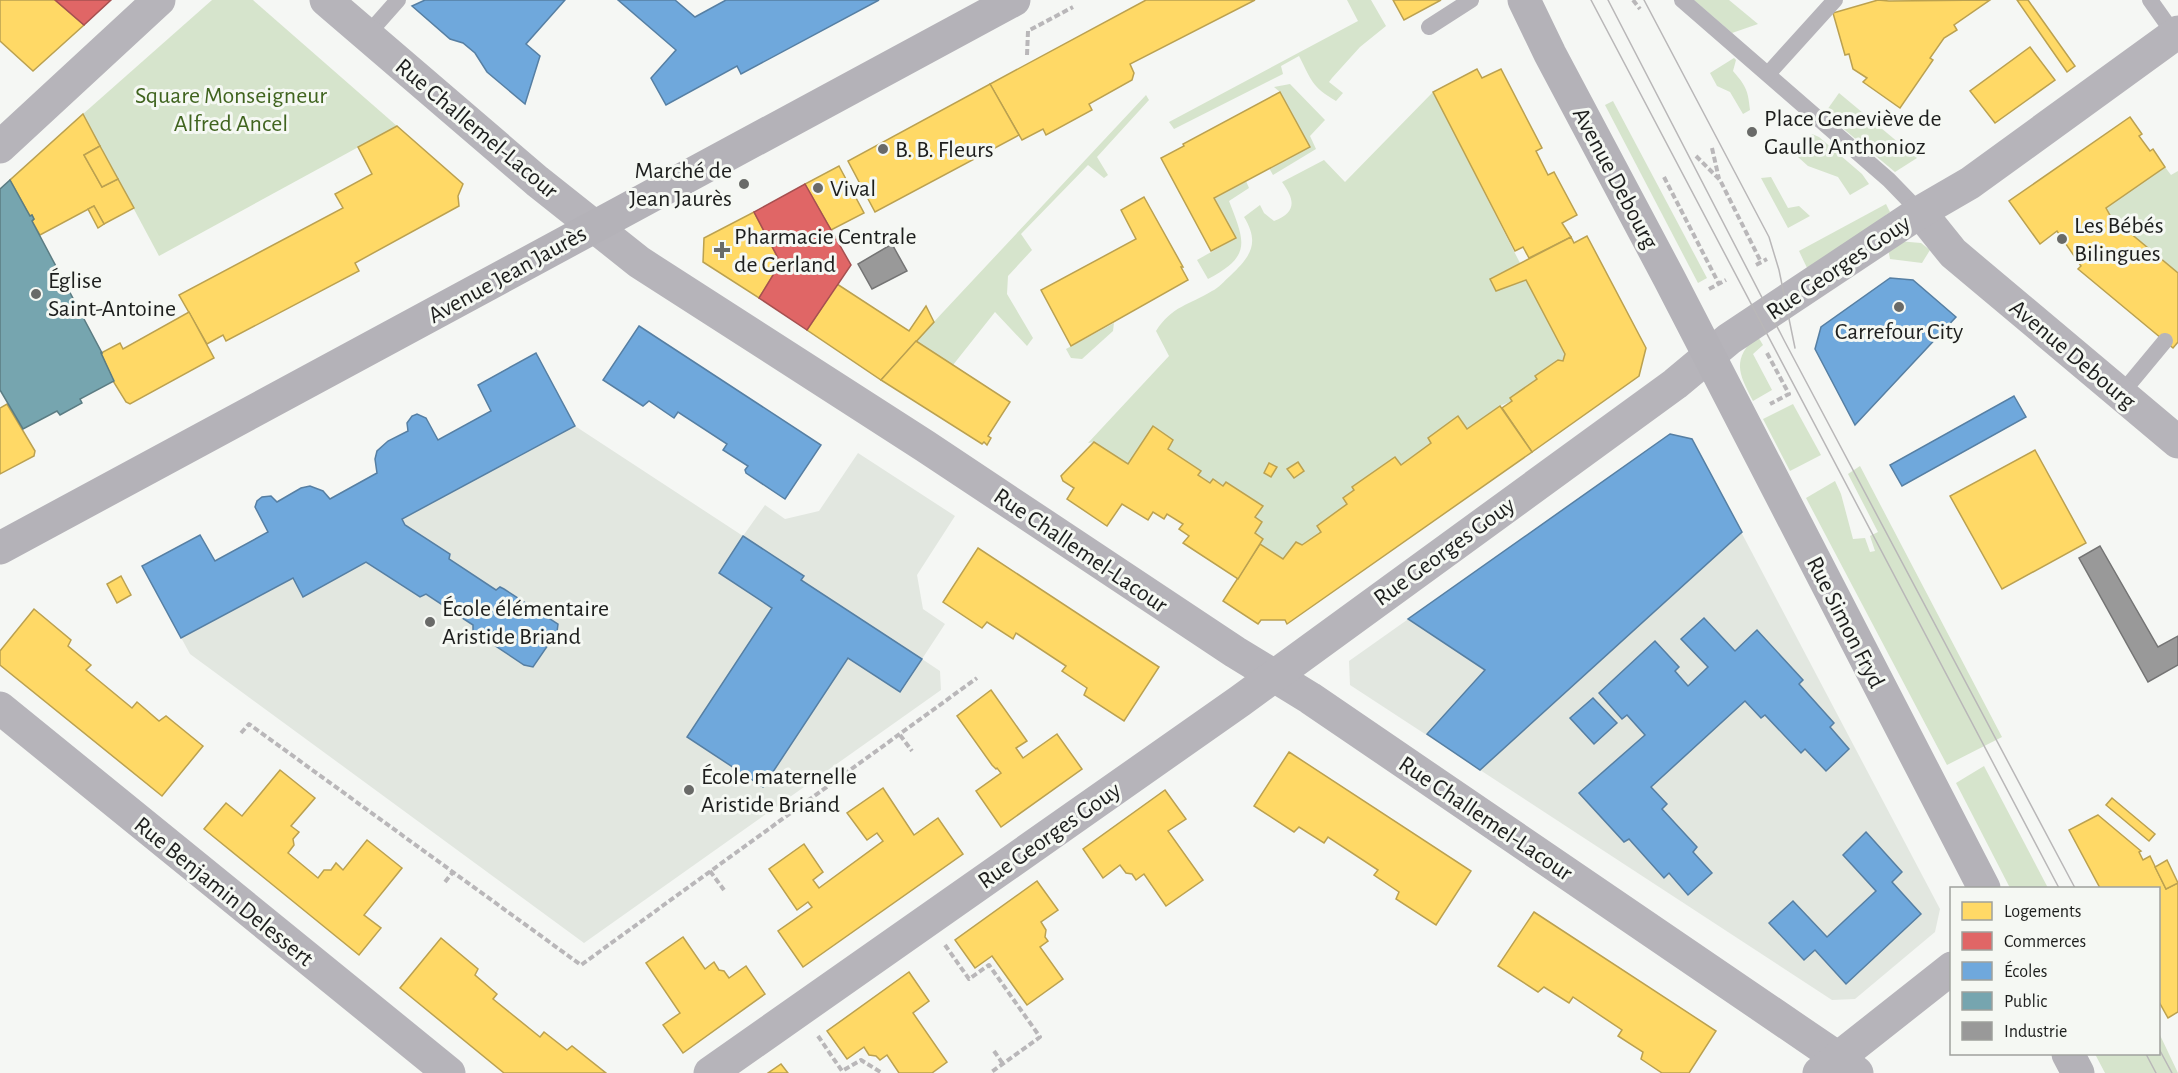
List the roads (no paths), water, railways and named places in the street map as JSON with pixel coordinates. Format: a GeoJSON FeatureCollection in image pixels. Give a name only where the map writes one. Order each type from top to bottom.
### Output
{"type":"FeatureCollection","features":[{"type":"Feature","properties":{"kind":"main road","name":"Avenue Jean Jaurès"},"geometry":{"type":"LineString","coordinates":[[0,548],[1014,0]]}},
{"type":"Feature","properties":{"kind":"main road","name":"Avenue Debourg"},"geometry":{"type":"LineString","coordinates":[[1524,0],[1707,356]]}},
{"type":"Feature","properties":{"kind":"main road","name":"Rue Simon Fryd"},"geometry":{"type":"LineString","coordinates":[[1707,356],[1983,887]]}},
{"type":"Feature","properties":{"kind":"main road"},"geometry":{"type":"LineString","coordinates":[[2069,1055],[2078,1073]]}},
{"type":"Feature","properties":{"kind":"street"},"geometry":{"type":"LineString","coordinates":[[0,147],[159,0]]}},
{"type":"Feature","properties":{"kind":"street","name":"Rue Challemel-Lacour"},"geometry":{"type":"LineString","coordinates":[[326,0],[537,181],[639,262],[925,446],[1272,676],[1310,698],[1838,1068]]}},
{"type":"Feature","properties":{"kind":"street","name":"Rue Georges Gouy"},"geometry":{"type":"LineString","coordinates":[[710,1073],[1220,715],[1675,384],[1729,339],[1920,212],[1970,183],[2176,33]]}},
{"type":"Feature","properties":{"kind":"street","name":"Avenue Debourg"},"geometry":{"type":"LineString","coordinates":[[1920,212],[1953,253],[2178,442]]}},
{"type":"Feature","properties":{"kind":"street","name":"Rue Benjamin Delessert"},"geometry":{"type":"LineString","coordinates":[[0,708],[449,1073]]}},
{"type":"Feature","properties":{"kind":"street"},"geometry":{"type":"LineString","coordinates":[[1838,1068],[1950,970]]}},
{"type":"Feature","properties":{"kind":"lane"},"geometry":{"type":"LineString","coordinates":[[367,35],[398,0]]}},
{"type":"Feature","properties":{"kind":"lane"},"geometry":{"type":"LineString","coordinates":[[1429,27],[1471,0]]}},
{"type":"Feature","properties":{"kind":"lane"},"geometry":{"type":"LineString","coordinates":[[1682,0],[1889,180],[1920,212]]}},
{"type":"Feature","properties":{"kind":"lane"},"geometry":{"type":"LineString","coordinates":[[1768,74],[1835,0]]}},
{"type":"Feature","properties":{"kind":"lane"},"geometry":{"type":"LineString","coordinates":[[2150,0],[2176,33]]}},
{"type":"Feature","properties":{"kind":"lane"},"geometry":{"type":"LineString","coordinates":[[2121,394],[2165,341]]}},
{"type":"Feature","properties":{"kind":"tram line"},"geometry":{"type":"LineString","coordinates":[[1591,0],[2058,887]]}},
{"type":"Feature","properties":{"kind":"tram line"},"geometry":{"type":"LineString","coordinates":[[1608,0],[1785,342],[2074,887]]}},
{"type":"Feature","properties":{"kind":"tram line"},"geometry":{"type":"LineString","coordinates":[[1644,0],[1769,237],[1779,270],[1795,348]]}},
{"type":"Feature","properties":{"kind":"tram line"},"geometry":{"type":"LineString","coordinates":[[2160,1051],[2172,1073]]}},
{"type":"Feature","properties":{"kind":"tram line"},"geometry":{"type":"LineString","coordinates":[[2147,1055],[2156,1073]]}},
{"type":"Feature","properties":{"kind":"place","name":"Place Geneviève de Gaulle Anthonioz"},"geometry":{"type":"Point","coordinates":[1752,132]}},
{"type":"Feature","properties":{"kind":"place","name":"B. B. Fleurs"},"geometry":{"type":"Point","coordinates":[883,149]}},
{"type":"Feature","properties":{"kind":"place","name":"Marché de Jean Jaurès"},"geometry":{"type":"Point","coordinates":[744,184]}},
{"type":"Feature","properties":{"kind":"place","name":"Vival"},"geometry":{"type":"Point","coordinates":[818,188]}},
{"type":"Feature","properties":{"kind":"place","name":"Les Bébés Bilingues"},"geometry":{"type":"Point","coordinates":[2062,239]}},
{"type":"Feature","properties":{"kind":"place","name":"Pharmacie Centrale de Gerland"},"geometry":{"type":"Point","coordinates":[722,250]}},
{"type":"Feature","properties":{"kind":"place","name":"Église Saint-Antoine"},"geometry":{"type":"Point","coordinates":[36,294]}},
{"type":"Feature","properties":{"kind":"place","name":"Carrefour City"},"geometry":{"type":"Point","coordinates":[1899,307]}},
{"type":"Feature","properties":{"kind":"place","name":"École élémentaire Aristide Briand"},"geometry":{"type":"Point","coordinates":[430,622]}},
{"type":"Feature","properties":{"kind":"place","name":"École maternelle Aristide Briand"},"geometry":{"type":"Point","coordinates":[689,790]}},
{"type":"Feature","properties":{"kind":"park label","name":"Square Monseigneur Alfred Ancel"},"geometry":{"type":"Point","coordinates":[231,109]}}]}
